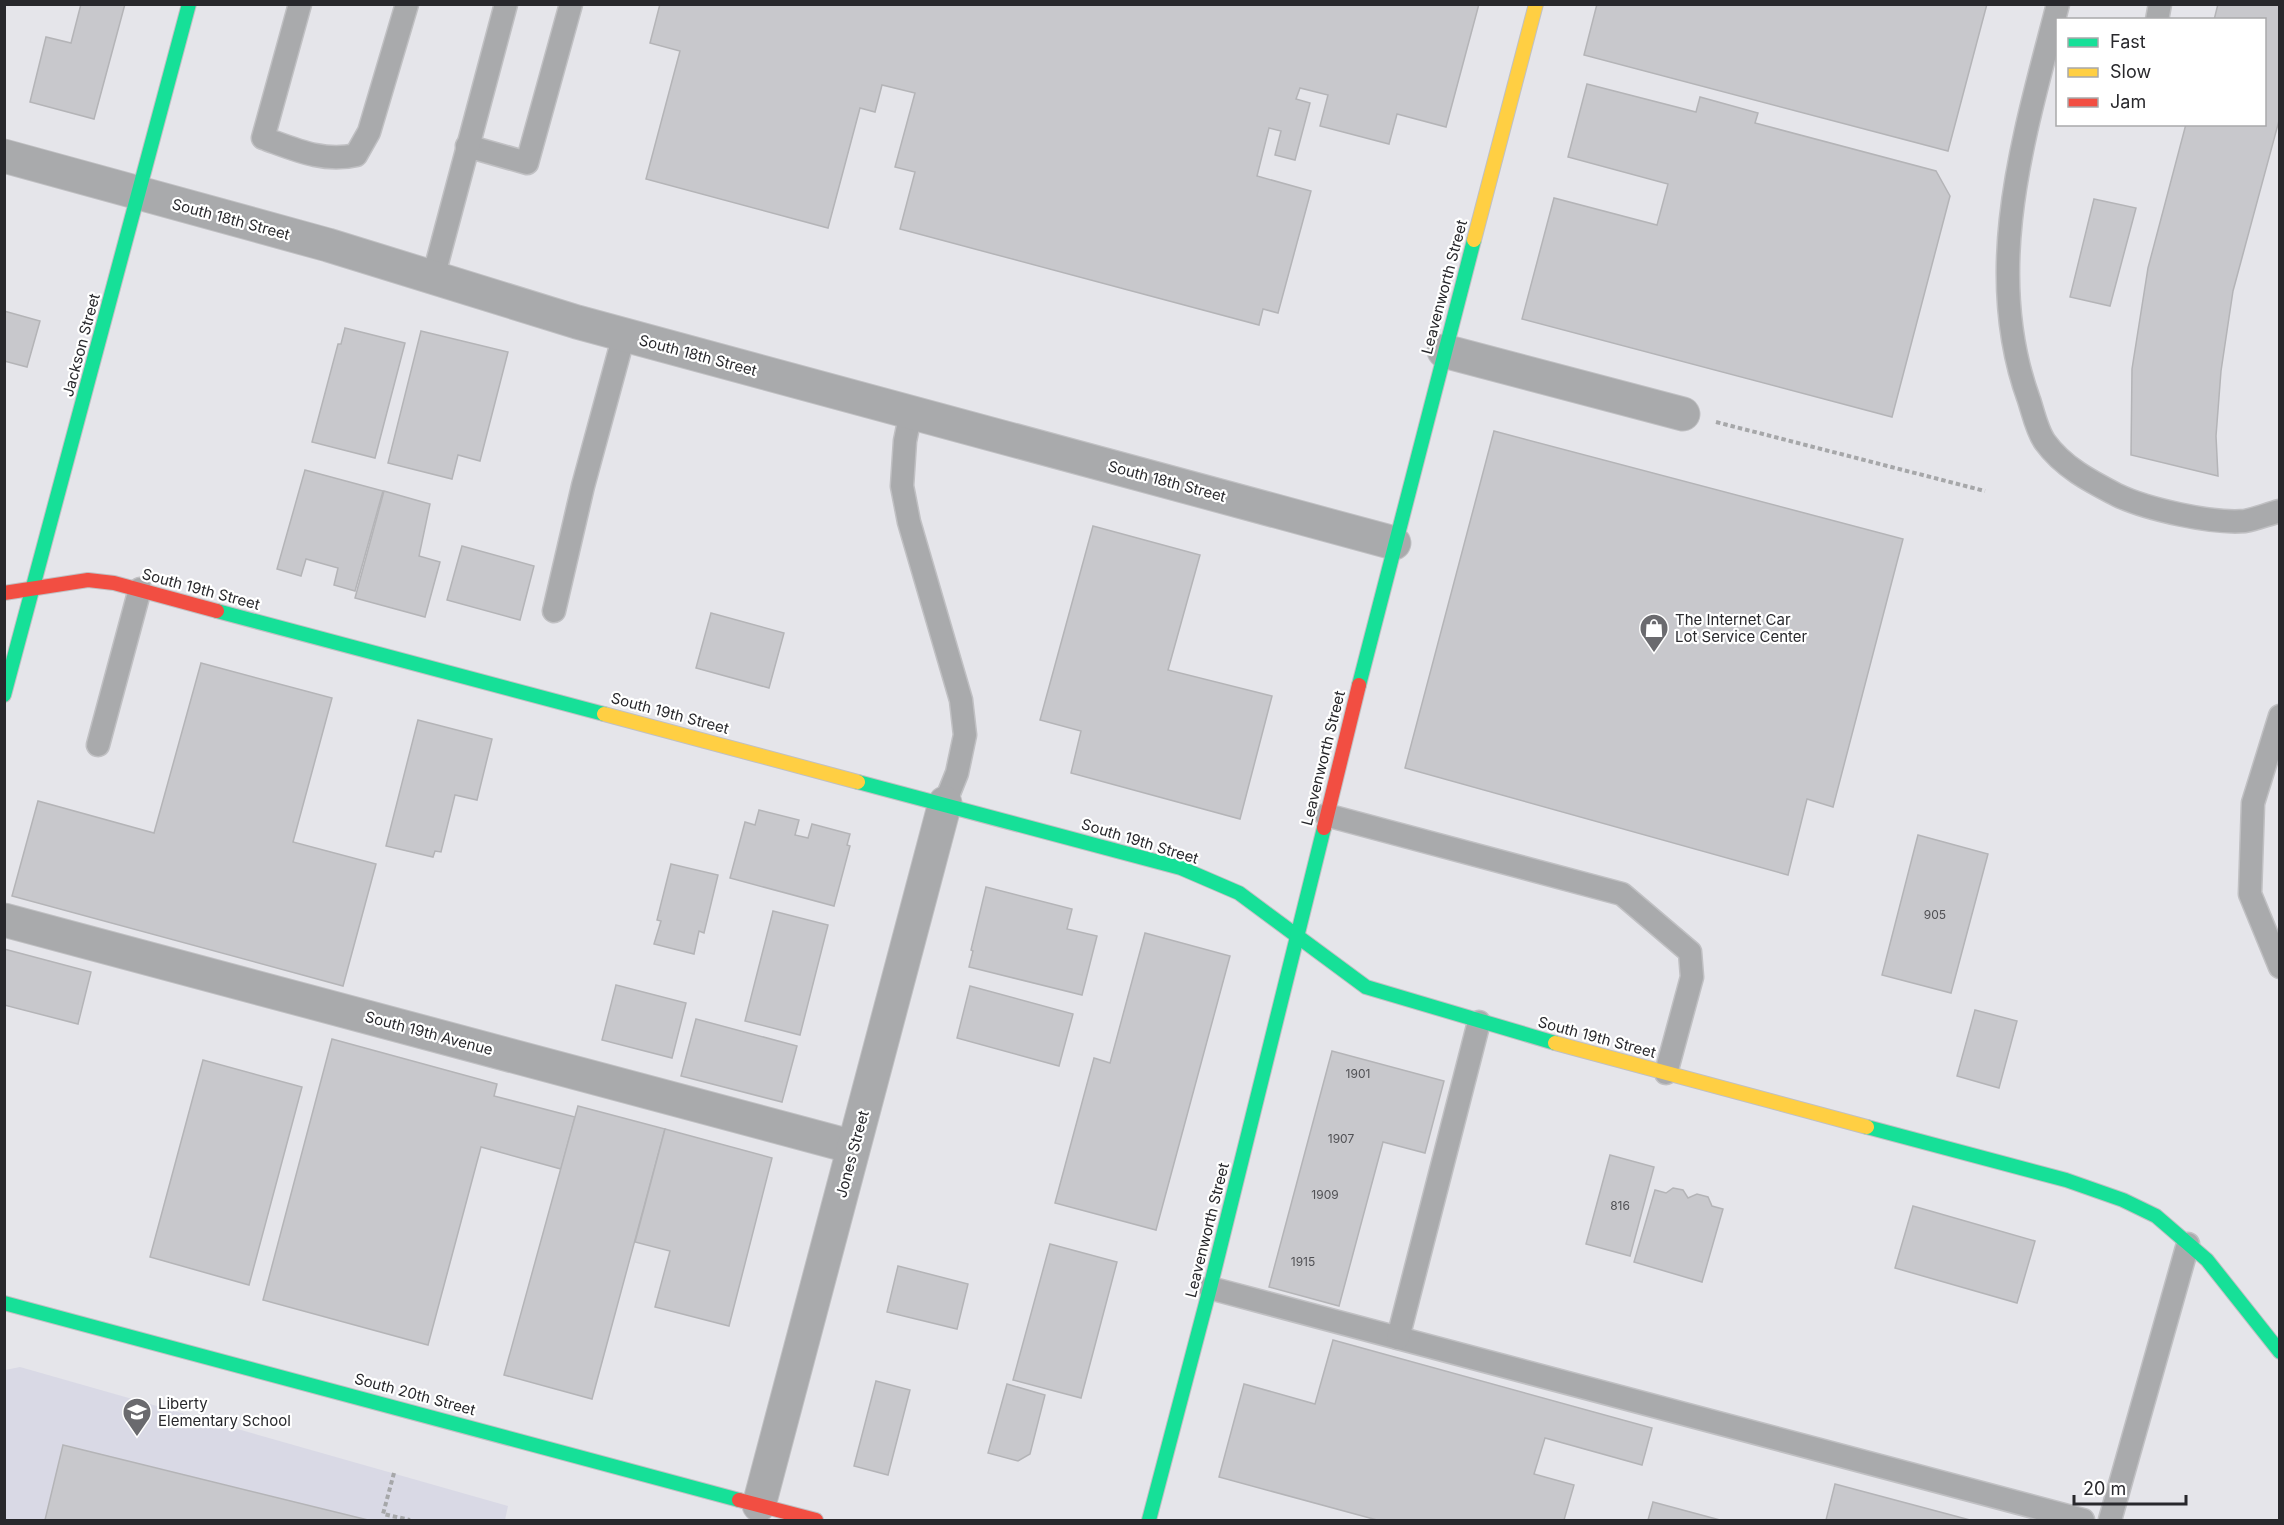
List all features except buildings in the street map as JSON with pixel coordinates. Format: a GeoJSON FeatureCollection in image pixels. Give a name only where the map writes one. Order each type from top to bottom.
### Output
{"type":"FeatureCollection","features":[{"type":"Feature","properties":{"kind":"main road","name":"Jackson Street"},"geometry":{"type":"LineString","coordinates":[[4,694],[189,4]]}},
{"type":"Feature","properties":{"kind":"main road","name":"Leavenworth Street"},"geometry":{"type":"LineString","coordinates":[[1149,1521],[1210,1288],[1394,543],[1536,4]]}},
{"type":"Feature","properties":{"kind":"main road","name":"South 19th Street"},"geometry":{"type":"LineString","coordinates":[[4,593],[88,580],[140,590],[945,803],[1181,868],[1239,893],[1366,987],[1479,1022],[2066,1180],[2155,1216],[2188,1244],[2236,1294],[2280,1352]]}},
{"type":"Feature","properties":{"kind":"main road","name":"South 20th Street"},"geometry":{"type":"LineString","coordinates":[[4,1303],[807,1519]]}},
{"type":"Feature","properties":{"kind":"street","name":"South 18th Street"},"geometry":{"type":"LineString","coordinates":[[4,156],[335,248],[624,335],[1394,543]]}},
{"type":"Feature","properties":{"kind":"street"},"geometry":{"type":"LineString","coordinates":[[1444,351],[1683,414]]}},
{"type":"Feature","properties":{"kind":"street","name":"Jones Street"},"geometry":{"type":"LineString","coordinates":[[759,1505],[945,803]]}},
{"type":"Feature","properties":{"kind":"street","name":"South 19th Avenue"},"geometry":{"type":"LineString","coordinates":[[4,920],[853,1147]]}},
{"type":"Feature","properties":{"kind":"lane"},"geometry":{"type":"LineString","coordinates":[[300,4],[264,138],[308,153],[338,159],[356,155],[369,132],[407,4]]}},
{"type":"Feature","properties":{"kind":"lane"},"geometry":{"type":"LineString","coordinates":[[433,278],[506,4]]}},
{"type":"Feature","properties":{"kind":"lane"},"geometry":{"type":"LineString","coordinates":[[467,146],[527,163],[570,4]]}},
{"type":"Feature","properties":{"kind":"lane"},"geometry":{"type":"LineString","coordinates":[[2058,4],[2024,136],[2008,231],[2007,303],[2021,379],[2044,441],[2079,475],[2136,504],[2199,517],[2244,521],[2280,511]]}},
{"type":"Feature","properties":{"kind":"lane"},"geometry":{"type":"LineString","coordinates":[[554,611],[583,486],[624,335]]}},
{"type":"Feature","properties":{"kind":"lane"},"geometry":{"type":"LineString","coordinates":[[911,412],[905,441],[902,486],[909,522],[962,700],[965,735],[957,773],[945,803]]}},
{"type":"Feature","properties":{"kind":"lane"},"geometry":{"type":"LineString","coordinates":[[98,745],[140,590]]}},
{"type":"Feature","properties":{"kind":"lane"},"geometry":{"type":"LineString","coordinates":[[2280,716],[2253,803],[2250,894],[2280,967]]}},
{"type":"Feature","properties":{"kind":"lane"},"geometry":{"type":"LineString","coordinates":[[1326,815],[1622,894],[1690,952],[1692,977],[1666,1073]]}},
{"type":"Feature","properties":{"kind":"lane"},"geometry":{"type":"LineString","coordinates":[[1398,1338],[1479,1022]]}},
{"type":"Feature","properties":{"kind":"lane"},"geometry":{"type":"LineString","coordinates":[[2110,1521],[2188,1244]]}},
{"type":"Feature","properties":{"kind":"lane"},"geometry":{"type":"LineString","coordinates":[[1210,1288],[2083,1521]]}},
{"type":"Feature","properties":{"kind":"path"},"geometry":{"type":"LineString","coordinates":[[1683,414],[1985,491]]}},
{"type":"Feature","properties":{"kind":"path"},"geometry":{"type":"LineString","coordinates":[[394,1473],[383,1514],[410,1521]]}},
{"type":"Feature","properties":{"kind":"shaded area","name":"Liberty Elementary School"},"geometry":{"type":"Polygon","coordinates":[[[20,1367],[508,1506],[505,1520],[5,1520],[5,1370],[20,1367]]]}},
{"type":"Feature","properties":{"kind":"traffic: fast"},"geometry":{"type":"LineString","coordinates":[[4,695],[189,4]]}},
{"type":"Feature","properties":{"kind":"traffic: fast"},"geometry":{"type":"LineString","coordinates":[[1359,685],[1474,240]]}},
{"type":"Feature","properties":{"kind":"traffic: fast"},"geometry":{"type":"LineString","coordinates":[[217,611],[604,714]]}},
{"type":"Feature","properties":{"kind":"traffic: fast"},"geometry":{"type":"LineString","coordinates":[[858,782],[1181,868],[1239,893],[1366,987],[1555,1043]]}},
{"type":"Feature","properties":{"kind":"traffic: fast"},"geometry":{"type":"LineString","coordinates":[[1149,1520],[1210,1288],[1324,828]]}},
{"type":"Feature","properties":{"kind":"traffic: fast"},"geometry":{"type":"LineString","coordinates":[[1867,1127],[2066,1180],[2123,1200],[2156,1216],[2207,1260],[2280,1352]]}},
{"type":"Feature","properties":{"kind":"traffic: fast"},"geometry":{"type":"LineString","coordinates":[[4,1303],[739,1500]]}},
{"type":"Feature","properties":{"kind":"traffic: slow"},"geometry":{"type":"LineString","coordinates":[[1474,240],[1536,4]]}},
{"type":"Feature","properties":{"kind":"traffic: slow"},"geometry":{"type":"LineString","coordinates":[[604,714],[858,782]]}},
{"type":"Feature","properties":{"kind":"traffic: slow"},"geometry":{"type":"LineString","coordinates":[[1555,1043],[1867,1127]]}},
{"type":"Feature","properties":{"kind":"traffic: jam"},"geometry":{"type":"LineString","coordinates":[[4,593],[88,580],[114,583],[217,611]]}},
{"type":"Feature","properties":{"kind":"traffic: jam"},"geometry":{"type":"LineString","coordinates":[[1324,828],[1359,685]]}},
{"type":"Feature","properties":{"kind":"traffic: jam"},"geometry":{"type":"LineString","coordinates":[[739,1500],[816,1520]]}},
{"type":"Feature","properties":{"kind":"place","name":"The Internet Car Lot Service Center"},"geometry":{"type":"Point","coordinates":[1654,654]}},
{"type":"Feature","properties":{"kind":"place","name":"Liberty Elementary School"},"geometry":{"type":"Point","coordinates":[137,1438]}}]}
